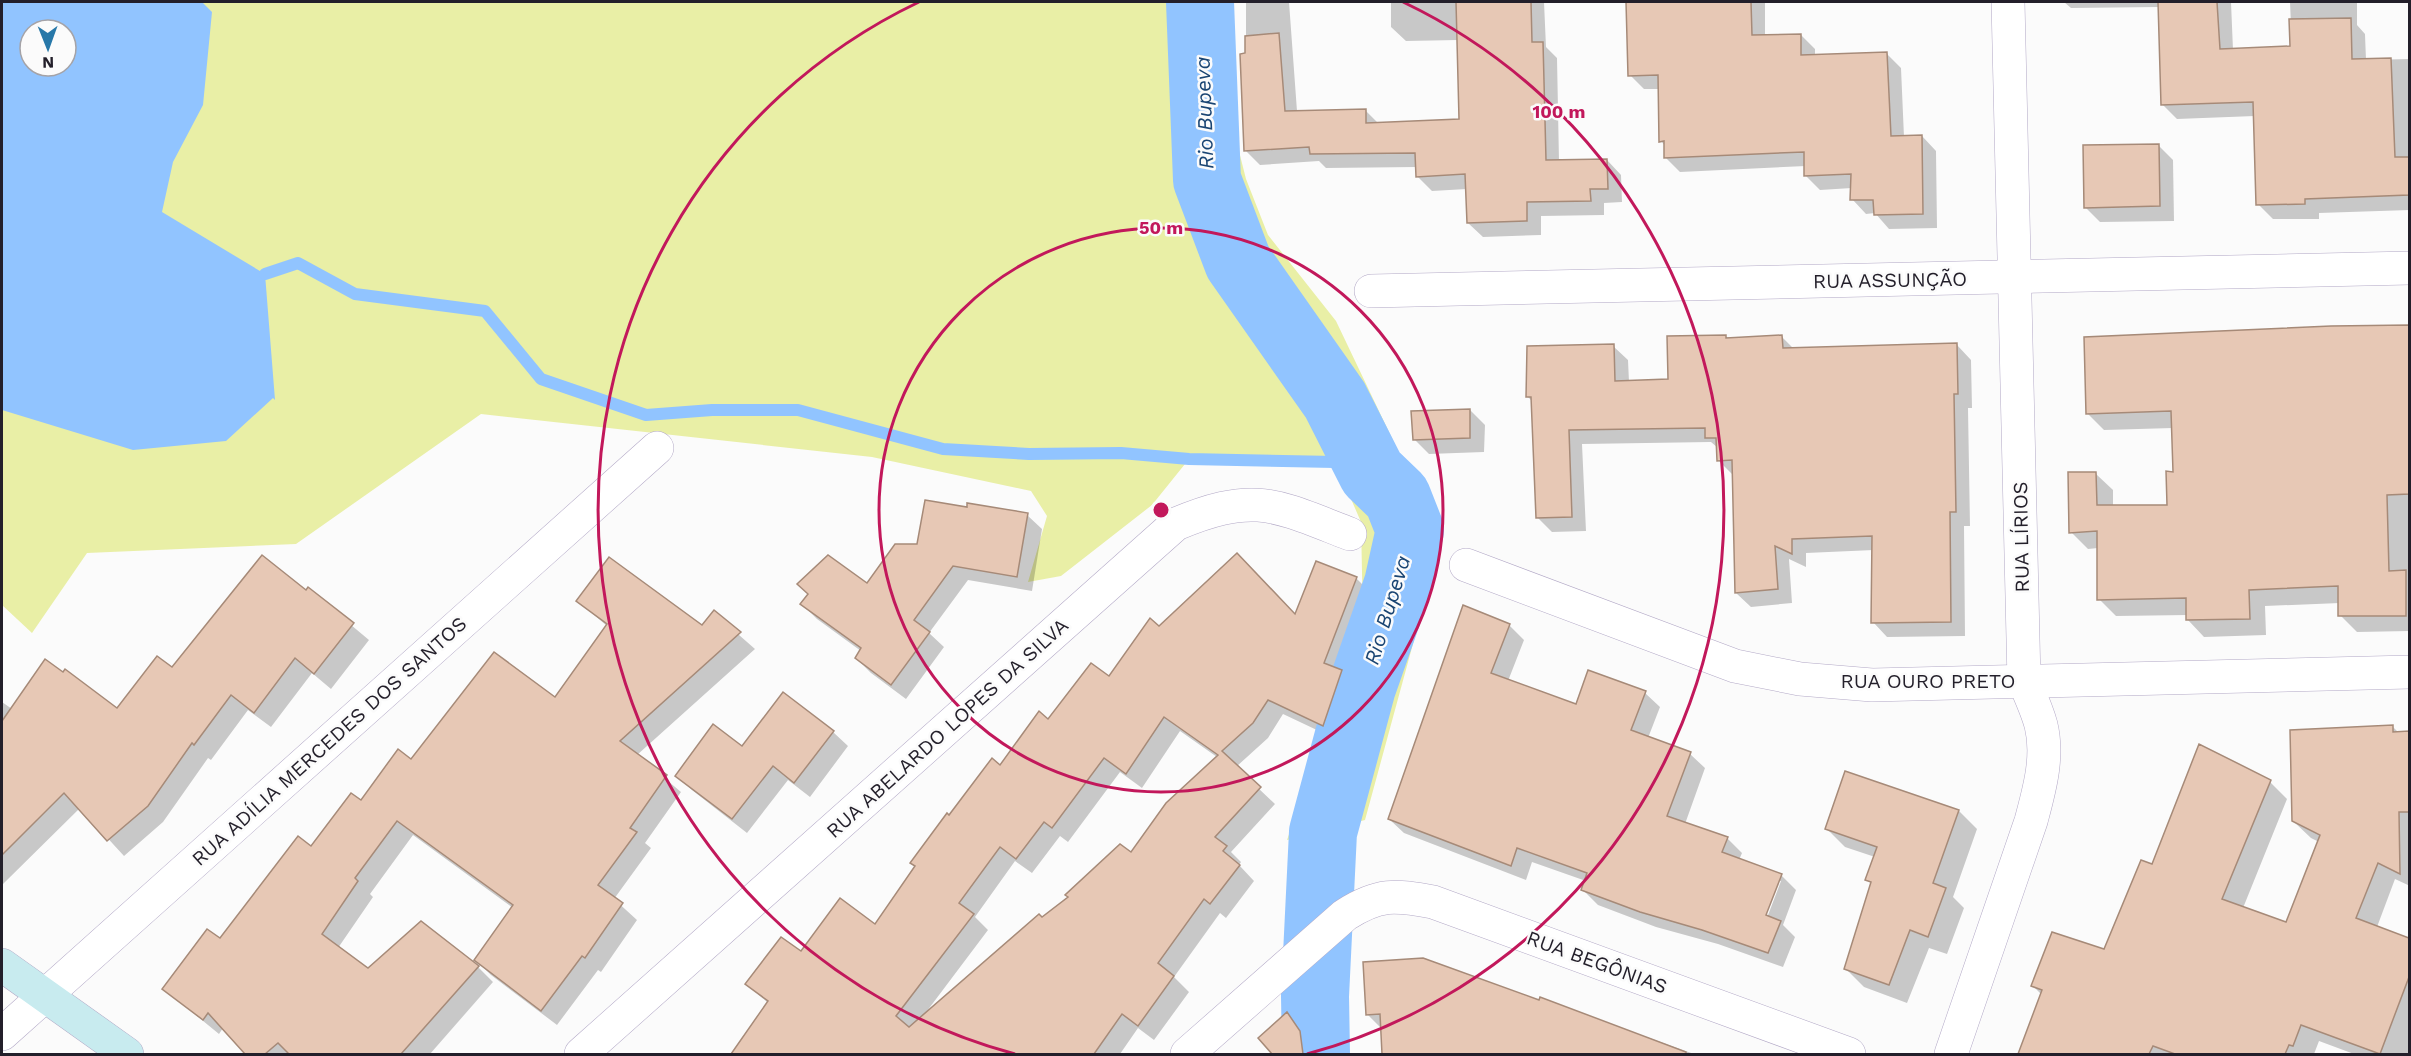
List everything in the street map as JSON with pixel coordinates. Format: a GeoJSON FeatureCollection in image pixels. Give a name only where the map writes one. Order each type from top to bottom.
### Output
{"type":"FeatureCollection","features":[{"type":"Feature","properties":{"kind":"main road"},"geometry":{"type":"LineString","coordinates":[[2,964],[127,1054]]}},
{"type":"Feature","properties":{"kind":"street","name":"RUA LÍRIOS"},"geometry":{"type":"LineString","coordinates":[[1951,1054],[2041,786],[2043,756],[2041,725],[2024,681],[2008,2]]}},
{"type":"Feature","properties":{"kind":"street","name":"RUA ASSUNÇÃO"},"geometry":{"type":"LineString","coordinates":[[1371,291],[2409,268]]}},
{"type":"Feature","properties":{"kind":"street","name":"RUA ADÍLIA MERCEDES DOS SANTOS"},"geometry":{"type":"LineString","coordinates":[[2,1034],[657,448]]}},
{"type":"Feature","properties":{"kind":"street","name":"RUA ABELARDO LOPES DA SILVA"},"geometry":{"type":"LineString","coordinates":[[581,1054],[1176,524],[1212,509],[1244,504],[1278,506],[1350,534]]}},
{"type":"Feature","properties":{"kind":"street","name":"RUA OURO PRETO"},"geometry":{"type":"LineString","coordinates":[[1466,566],[1735,666],[1800,679],[1872,685],[2409,672]]}},
{"type":"Feature","properties":{"kind":"street","name":"RUA BEGÔNIAS"},"geometry":{"type":"LineString","coordinates":[[1187,1054],[1345,915],[1368,900],[1401,896],[1433,902],[1849,1054]]}},
{"type":"Feature","properties":{"kind":"green space"},"geometry":{"type":"Polygon","coordinates":[[[2,2],[1224,2],[1223,88],[1246,179],[1268,235],[1336,321],[1441,541],[1365,820],[1287,840],[1363,623],[1361,522],[1335,462],[1189,459],[1152,505],[1061,576],[1028,582],[1047,516],[1031,491],[872,457],[481,414],[296,544],[87,553],[32,633],[2,605],[2,2]]]}},
{"type":"Feature","properties":{"kind":"water"},"geometry":{"type":"Polygon","coordinates":[[[2,2],[202,2],[212,12],[203,105],[173,162],[162,212],[265,274],[275,400],[273,398],[226,441],[133,450],[2,410],[2,2]]]}},
{"type":"Feature","properties":{"kind":"building"},"geometry":{"type":"Polygon","coordinates":[[[1456,2],[1531,2],[1532,42],[1543,42],[1546,160],[1607,159],[1608,189],[1590,189],[1591,201],[1527,202],[1527,221],[1467,223],[1465,174],[1416,177],[1415,153],[1310,154],[1309,147],[1244,151],[1240,54],[1245,53],[1245,36],[1279,33],[1285,111],[1366,109],[1366,123],[1459,119],[1456,2]]]}},
{"type":"Feature","properties":{"kind":"building"},"geometry":{"type":"Polygon","coordinates":[[[1626,2],[1751,2],[1752,35],[1801,34],[1801,55],[1887,52],[1891,136],[1922,135],[1923,214],[1874,215],[1873,200],[1850,200],[1851,174],[1804,176],[1804,152],[1664,158],[1664,141],[1659,142],[1658,75],[1628,76],[1626,2]]]}},
{"type":"Feature","properties":{"kind":"building"},"geometry":{"type":"Polygon","coordinates":[[[2158,2],[2217,2],[2220,49],[2290,46],[2289,19],[2351,18],[2352,59],[2391,58],[2395,157],[2409,157],[2409,195],[2305,199],[2305,204],[2256,205],[2253,102],[2161,105],[2158,2]]]}},
{"type":"Feature","properties":{"kind":"building"},"geometry":{"type":"Polygon","coordinates":[[[2159,144],[2160,206],[2084,208],[2083,145],[2159,144]]]}},
{"type":"Feature","properties":{"kind":"building"},"geometry":{"type":"Polygon","coordinates":[[[2409,325],[2409,494],[2387,495],[2389,571],[2406,570],[2406,616],[2338,616],[2338,586],[2249,590],[2250,619],[2186,620],[2186,598],[2097,600],[2097,531],[2069,533],[2068,472],[2096,472],[2097,505],[2167,505],[2166,471],[2173,472],[2171,411],[2086,414],[2084,337],[2331,326],[2409,325]]]}},
{"type":"Feature","properties":{"kind":"building"},"geometry":{"type":"Polygon","coordinates":[[[1726,335],[1726,338],[1782,335],[1783,348],[1957,343],[1958,394],[1954,394],[1956,512],[1950,512],[1951,622],[1871,623],[1872,536],[1792,539],[1792,554],[1775,546],[1778,589],[1735,593],[1732,460],[1717,461],[1716,438],[1705,438],[1705,428],[1569,430],[1572,517],[1536,518],[1531,397],[1526,397],[1527,346],[1614,344],[1615,381],[1668,379],[1667,336],[1726,335]]]}},
{"type":"Feature","properties":{"kind":"building"},"geometry":{"type":"Polygon","coordinates":[[[1470,409],[1470,438],[1413,440],[1411,411],[1470,409]]]}},
{"type":"Feature","properties":{"kind":"building"},"geometry":{"type":"Polygon","coordinates":[[[925,500],[967,507],[967,503],[1028,513],[1017,577],[953,566],[914,620],[930,632],[891,685],[855,658],[861,648],[800,604],[808,594],[797,584],[828,555],[867,583],[895,544],[917,544],[925,500]]]}},
{"type":"Feature","properties":{"kind":"building"},"geometry":{"type":"Polygon","coordinates":[[[1237,553],[1295,614],[1316,561],[1357,577],[1324,663],[1342,670],[1323,726],[1268,700],[1253,723],[1222,751],[1261,787],[1215,837],[1227,846],[1223,851],[1240,865],[1210,904],[1204,899],[1158,963],[1174,976],[1138,1026],[1122,1014],[1094,1054],[731,1054],[768,1001],[745,984],[781,937],[801,951],[840,898],[875,924],[915,866],[910,863],[992,758],[1000,765],[1039,711],[1048,719],[1091,663],[1109,676],[1150,618],[1159,626],[1237,553]],[[1164,717],[1126,774],[1104,758],[1052,828],[1044,822],[1016,859],[1000,847],[959,903],[974,914],[896,1016],[909,1027],[1039,914],[1042,917],[1068,897],[1065,895],[1120,844],[1131,852],[1166,803],[1218,755],[1164,717]]]}},
{"type":"Feature","properties":{"kind":"building"},"geometry":{"type":"Polygon","coordinates":[[[262,555],[306,590],[308,587],[354,623],[314,674],[295,658],[254,713],[231,695],[194,745],[192,743],[148,806],[107,841],[64,793],[2,855],[2,721],[45,659],[63,672],[65,669],[117,708],[157,656],[172,667],[262,555]]]}},
{"type":"Feature","properties":{"kind":"building"},"geometry":{"type":"Polygon","coordinates":[[[609,557],[702,625],[714,610],[741,632],[620,741],[667,775],[630,828],[637,832],[598,885],[623,903],[585,958],[582,956],[541,1011],[474,960],[513,905],[397,821],[355,878],[358,881],[322,934],[368,968],[421,921],[479,966],[401,1054],[289,1054],[278,1043],[265,1054],[245,1054],[208,1013],[203,1020],[162,989],[207,929],[220,938],[298,836],[311,846],[351,793],[361,800],[398,749],[411,759],[494,652],[555,697],[607,624],[576,601],[609,557]]]}},
{"type":"Feature","properties":{"kind":"building"},"geometry":{"type":"Polygon","coordinates":[[[1463,605],[1510,624],[1491,673],[1576,704],[1588,670],[1646,691],[1631,730],[1691,752],[1667,816],[1728,837],[1722,852],[1782,874],[1766,915],[1781,921],[1768,953],[1640,912],[1581,890],[1587,873],[1517,848],[1511,866],[1388,819],[1463,605]]]}},
{"type":"Feature","properties":{"kind":"building"},"geometry":{"type":"Polygon","coordinates":[[[783,692],[834,731],[794,783],[773,766],[732,819],[675,776],[713,724],[742,746],[783,692]]]}},
{"type":"Feature","properties":{"kind":"building"},"geometry":{"type":"Polygon","coordinates":[[[2393,725],[2393,732],[2409,731],[2409,812],[2399,812],[2400,874],[2378,863],[2356,918],[2409,938],[2409,977],[2380,1054],[2301,1025],[2293,1046],[2289,1045],[2285,1054],[2175,1054],[2153,1046],[2149,1054],[2018,1054],[2042,990],[2031,986],[2052,932],[2104,949],[2141,860],[2152,864],[2199,744],[2271,780],[2222,899],[2286,922],[2320,835],[2292,821],[2290,730],[2393,725]]]}},
{"type":"Feature","properties":{"kind":"building"},"geometry":{"type":"Polygon","coordinates":[[[1845,771],[1959,810],[1933,883],[1946,888],[1928,937],[1910,930],[1889,985],[1844,969],[1871,882],[1865,880],[1877,847],[1825,829],[1845,771]]]}},
{"type":"Feature","properties":{"kind":"building"},"geometry":{"type":"Polygon","coordinates":[[[1423,958],[1539,1000],[1540,997],[1686,1052],[1686,1054],[1382,1054],[1380,1014],[1366,1015],[1363,962],[1423,958]]]}},
{"type":"Feature","properties":{"kind":"building"},"geometry":{"type":"Polygon","coordinates":[[[1287,1012],[1300,1031],[1303,1054],[1272,1054],[1258,1038],[1287,1012]]]}},
{"type":"Feature","properties":{"kind":"waterway","name":"Rio Bupeva"},"geometry":{"type":"LineString","coordinates":[[1200,2],[1207,180],[1238,262],[1335,400],[1372,473],[1397,497],[1410,530],[1398,584],[1362,687],[1323,832],[1315,996],[1316,1054]]}},
{"type":"Feature","properties":{"kind":"waterway"},"geometry":{"type":"LineString","coordinates":[[265,274],[298,263],[355,294],[485,311],[541,379],[646,415],[712,410],[798,410],[943,449],[1029,454],[1121,453],[1189,459],[1335,462],[1372,473]]}}]}
